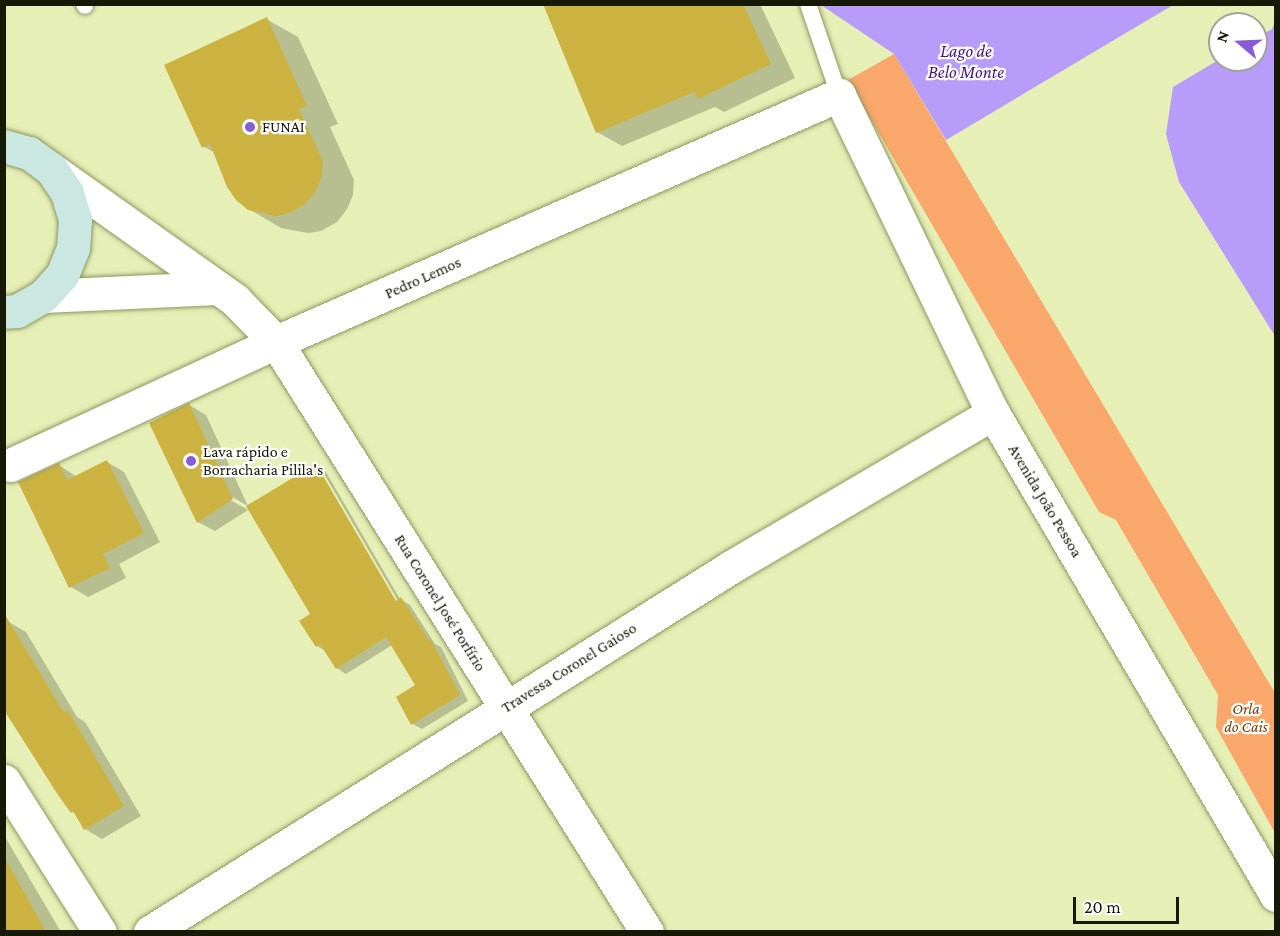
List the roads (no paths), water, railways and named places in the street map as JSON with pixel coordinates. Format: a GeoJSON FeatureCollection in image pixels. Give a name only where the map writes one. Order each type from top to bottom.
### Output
{"type":"FeatureCollection","features":[{"type":"Feature","properties":{"kind":"main road"},"geometry":{"type":"LineString","coordinates":[[4,126],[28,156],[67,193],[75,220],[73,248],[62,275],[17,311]]}},
{"type":"Feature","properties":{"kind":"street","name":"Pedro Lemos"},"geometry":{"type":"LineString","coordinates":[[10,465],[276,342],[839,94]]}},
{"type":"Feature","properties":{"kind":"street","name":"Avenida João Pessoa"},"geometry":{"type":"LineString","coordinates":[[839,94],[993,413],[1275,895]]}},
{"type":"Feature","properties":{"kind":"street","name":"Rua Coronel José Porfírio"},"geometry":{"type":"LineString","coordinates":[[28,156],[235,300],[276,342],[647,932]]}},
{"type":"Feature","properties":{"kind":"street"},"geometry":{"type":"LineString","coordinates":[[17,311],[217,288]]}},
{"type":"Feature","properties":{"kind":"street","name":"Travessa Coronel Gaioso"},"geometry":{"type":"LineString","coordinates":[[150,932],[730,567],[993,413]]}},
{"type":"Feature","properties":{"kind":"street"},"geometry":{"type":"LineString","coordinates":[[5,783],[100,932]]}},
{"type":"Feature","properties":{"kind":"lane"},"geometry":{"type":"LineString","coordinates":[[807,4],[839,94]]}},
{"type":"Feature","properties":{"kind":"water","name":"Lago de Belo Monte"},"geometry":{"type":"Polygon","coordinates":[[[821,5],[1173,5],[946,140],[894,54],[821,5]]]}},
{"type":"Feature","properties":{"kind":"water"},"geometry":{"type":"Polygon","coordinates":[[[1275,22],[1275,336],[1179,182],[1166,134],[1173,87],[1208,66],[1208,72],[1268,72],[1268,31],[1272,29],[1275,22]]]}},
{"type":"Feature","properties":{"kind":"place","name":"FUNAI"},"geometry":{"type":"Point","coordinates":[250,127]}},
{"type":"Feature","properties":{"kind":"place","name":"Lava rápido e Borracharia Pilila's"},"geometry":{"type":"Point","coordinates":[191,461]}},
{"type":"Feature","properties":{"kind":"park label","name":"Orla do Cais"},"geometry":{"type":"Point","coordinates":[1246,718]}}]}
